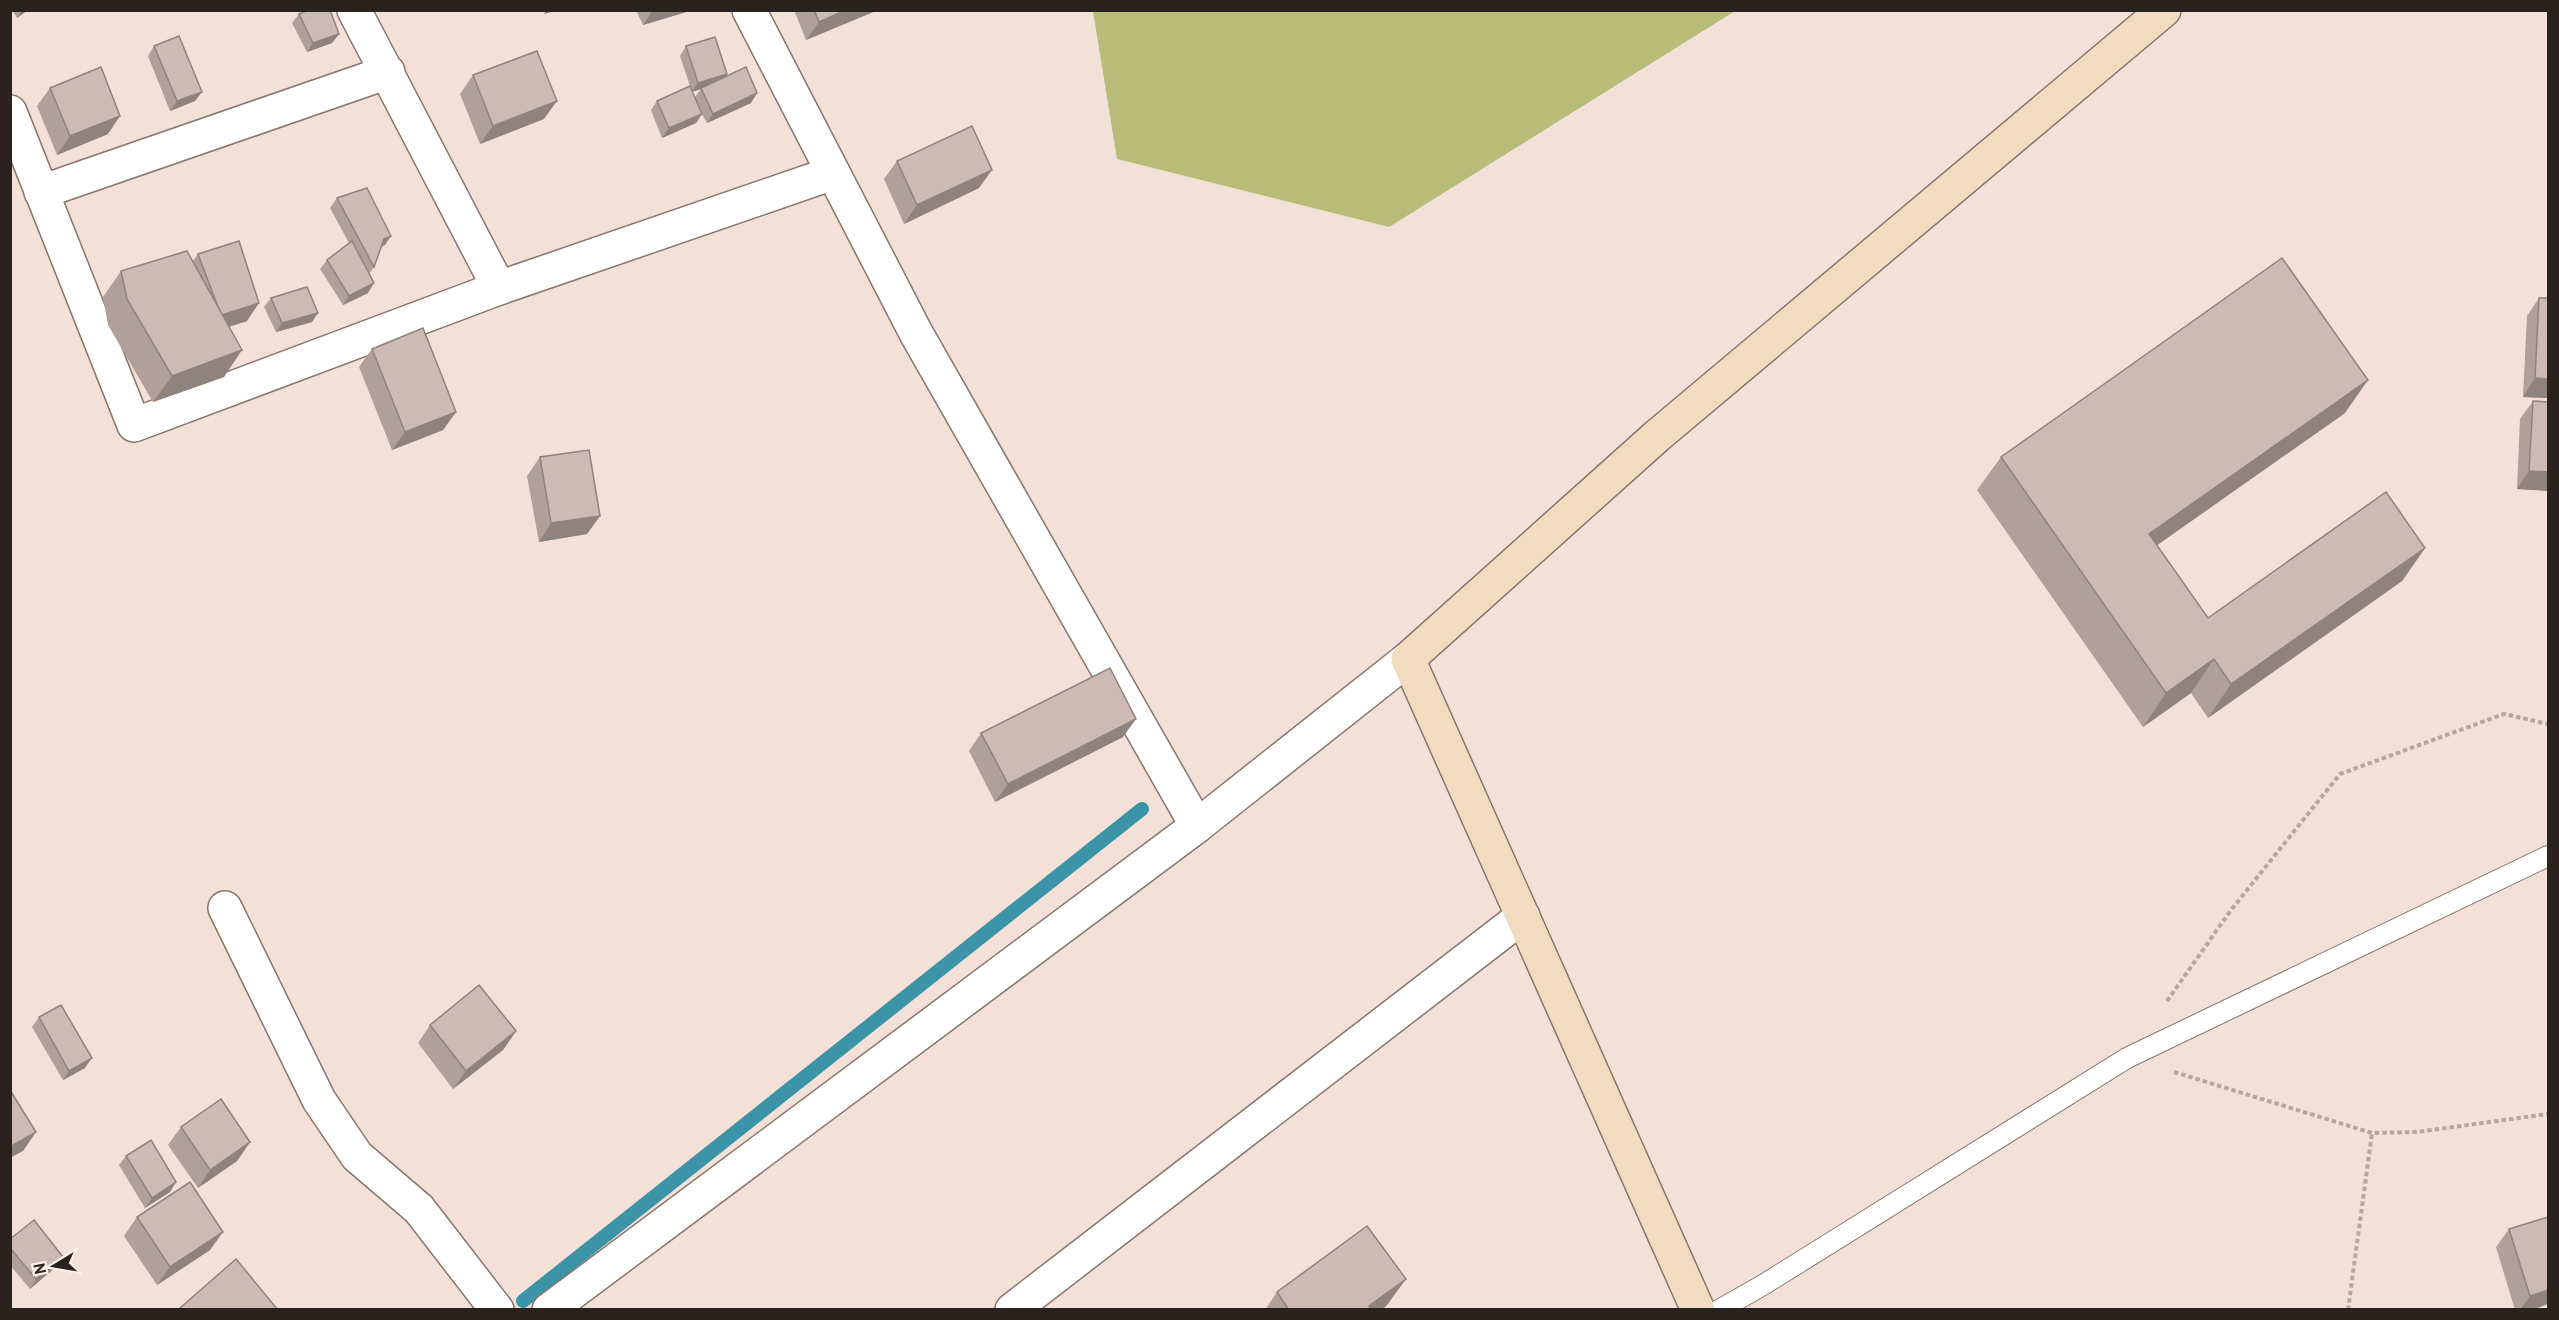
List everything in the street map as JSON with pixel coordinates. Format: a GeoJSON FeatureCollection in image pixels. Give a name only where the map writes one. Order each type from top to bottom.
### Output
{"type":"FeatureCollection","features":[{"type":"Feature","properties":{"kind":"main road"},"geometry":{"type":"LineString","coordinates":[[1698,1310],[1408,659],[1657,436],[2164,10]]}},
{"type":"Feature","properties":{"kind":"street"},"geometry":{"type":"LineString","coordinates":[[354,10],[499,288]]}},
{"type":"Feature","properties":{"kind":"street"},"geometry":{"type":"LineString","coordinates":[[749,10],[916,333],[1197,826]]}},
{"type":"Feature","properties":{"kind":"street"},"geometry":{"type":"LineString","coordinates":[[41,192],[388,72]]}},
{"type":"Feature","properties":{"kind":"street"},"geometry":{"type":"LineString","coordinates":[[10,112],[134,424],[499,288],[833,173]]}},
{"type":"Feature","properties":{"kind":"street"},"geometry":{"type":"LineString","coordinates":[[549,1310],[1197,826],[1408,659]]}},
{"type":"Feature","properties":{"kind":"street"},"geometry":{"type":"LineString","coordinates":[[225,908],[319,1100],[357,1156],[419,1209],[497,1310]]}},
{"type":"Feature","properties":{"kind":"street"},"geometry":{"type":"LineString","coordinates":[[1011,1310],[1523,916]]}},
{"type":"Feature","properties":{"kind":"lane"},"geometry":{"type":"LineString","coordinates":[[1719,1310],[1763,1285],[2127,1058],[2548,856]]}},
{"type":"Feature","properties":{"kind":"path"},"geometry":{"type":"LineString","coordinates":[[2348,1310],[2372,1133]]}},
{"type":"Feature","properties":{"kind":"green space"},"geometry":{"type":"Polygon","coordinates":[[[1093,10],[1735,11],[1389,227],[1117,159],[1093,10]]]}},
{"type":"Feature","properties":{"kind":"building"},"geometry":{"type":"Polygon","coordinates":[[[309,10],[330,10],[339,34],[313,43],[299,14],[309,10]]]}},
{"type":"Feature","properties":{"kind":"building"},"geometry":{"type":"Polygon","coordinates":[[[814,10],[846,10],[819,22],[814,10]]]}},
{"type":"Feature","properties":{"kind":"building"},"geometry":{"type":"Polygon","coordinates":[[[179,36],[202,92],[177,101],[154,46],[179,36]]]}},
{"type":"Feature","properties":{"kind":"building"},"geometry":{"type":"Polygon","coordinates":[[[715,37],[727,74],[698,83],[686,46],[715,37]]]}},
{"type":"Feature","properties":{"kind":"building"},"geometry":{"type":"Polygon","coordinates":[[[537,51],[557,101],[493,126],[473,75],[537,51]]]}},
{"type":"Feature","properties":{"kind":"building"},"geometry":{"type":"Polygon","coordinates":[[[101,67],[120,116],[70,136],[50,88],[101,67]]]}},
{"type":"Feature","properties":{"kind":"building"},"geometry":{"type":"Polygon","coordinates":[[[746,67],[757,93],[713,114],[701,88],[746,67]]]}},
{"type":"Feature","properties":{"kind":"building"},"geometry":{"type":"Polygon","coordinates":[[[690,86],[702,114],[669,128],[657,101],[690,86]]]}},
{"type":"Feature","properties":{"kind":"building"},"geometry":{"type":"Polygon","coordinates":[[[972,126],[992,170],[917,205],[897,161],[972,126]]]}},
{"type":"Feature","properties":{"kind":"building"},"geometry":{"type":"Polygon","coordinates":[[[367,188],[391,236],[384,239],[374,267],[337,198],[367,188]]]}},
{"type":"Feature","properties":{"kind":"building"},"geometry":{"type":"Polygon","coordinates":[[[239,241],[259,303],[222,315],[198,254],[239,241]]]}},
{"type":"Feature","properties":{"kind":"building"},"geometry":{"type":"Polygon","coordinates":[[[352,241],[374,283],[349,296],[327,260],[352,241]]]}},
{"type":"Feature","properties":{"kind":"building"},"geometry":{"type":"Polygon","coordinates":[[[187,251],[242,350],[172,376],[127,299],[121,271],[187,251]]]}},
{"type":"Feature","properties":{"kind":"building"},"geometry":{"type":"Polygon","coordinates":[[[2282,258],[2368,380],[2149,534],[2208,618],[2386,492],[2425,548],[2231,684],[2214,659],[2166,693],[2001,457],[2282,258]]]}},
{"type":"Feature","properties":{"kind":"building"},"geometry":{"type":"Polygon","coordinates":[[[307,287],[318,313],[282,323],[271,298],[307,287]]]}},
{"type":"Feature","properties":{"kind":"building"},"geometry":{"type":"Polygon","coordinates":[[[2539,298],[2548,298],[2548,379],[2535,378],[2539,298]]]}},
{"type":"Feature","properties":{"kind":"building"},"geometry":{"type":"Polygon","coordinates":[[[423,328],[456,412],[405,432],[372,349],[423,328]]]}},
{"type":"Feature","properties":{"kind":"building"},"geometry":{"type":"Polygon","coordinates":[[[2533,401],[2548,402],[2548,472],[2529,471],[2533,401]]]}},
{"type":"Feature","properties":{"kind":"building"},"geometry":{"type":"Polygon","coordinates":[[[589,450],[600,516],[551,523],[540,457],[589,450]]]}},
{"type":"Feature","properties":{"kind":"building"},"geometry":{"type":"Polygon","coordinates":[[[1110,668],[1136,719],[1008,784],[981,733],[1110,668]]]}},
{"type":"Feature","properties":{"kind":"building"},"geometry":{"type":"Polygon","coordinates":[[[479,985],[516,1031],[466,1071],[430,1025],[479,985]]]}},
{"type":"Feature","properties":{"kind":"building"},"geometry":{"type":"Polygon","coordinates":[[[61,1005],[92,1058],[69,1071],[39,1017],[61,1005]]]}},
{"type":"Feature","properties":{"kind":"building"},"geometry":{"type":"Polygon","coordinates":[[[10,1090],[36,1132],[10,1147],[10,1090]]]}},
{"type":"Feature","properties":{"kind":"building"},"geometry":{"type":"Polygon","coordinates":[[[221,1099],[250,1142],[210,1170],[181,1127],[221,1099]]]}},
{"type":"Feature","properties":{"kind":"building"},"geometry":{"type":"Polygon","coordinates":[[[151,1140],[176,1182],[152,1198],[126,1156],[151,1140]]]}},
{"type":"Feature","properties":{"kind":"building"},"geometry":{"type":"Polygon","coordinates":[[[190,1182],[223,1232],[170,1267],[137,1217],[190,1182]]]}},
{"type":"Feature","properties":{"kind":"building"},"geometry":{"type":"Polygon","coordinates":[[[2548,1217],[2548,1290],[2530,1296],[2509,1229],[2548,1217]]]}},
{"type":"Feature","properties":{"kind":"building"},"geometry":{"type":"Polygon","coordinates":[[[34,1220],[63,1257],[36,1279],[10,1248],[10,1239],[34,1220]]]}},
{"type":"Feature","properties":{"kind":"building"},"geometry":{"type":"Polygon","coordinates":[[[1367,1226],[1406,1279],[1369,1306],[1371,1310],[1289,1310],[1277,1292],[1367,1226]]]}},
{"type":"Feature","properties":{"kind":"building"},"geometry":{"type":"Polygon","coordinates":[[[236,1259],[278,1310],[182,1310],[180,1308],[236,1259]]]}},
{"type":"Feature","properties":{"kind":"waterway"},"geometry":{"type":"LineString","coordinates":[[523,1301],[1142,809]]}}]}
